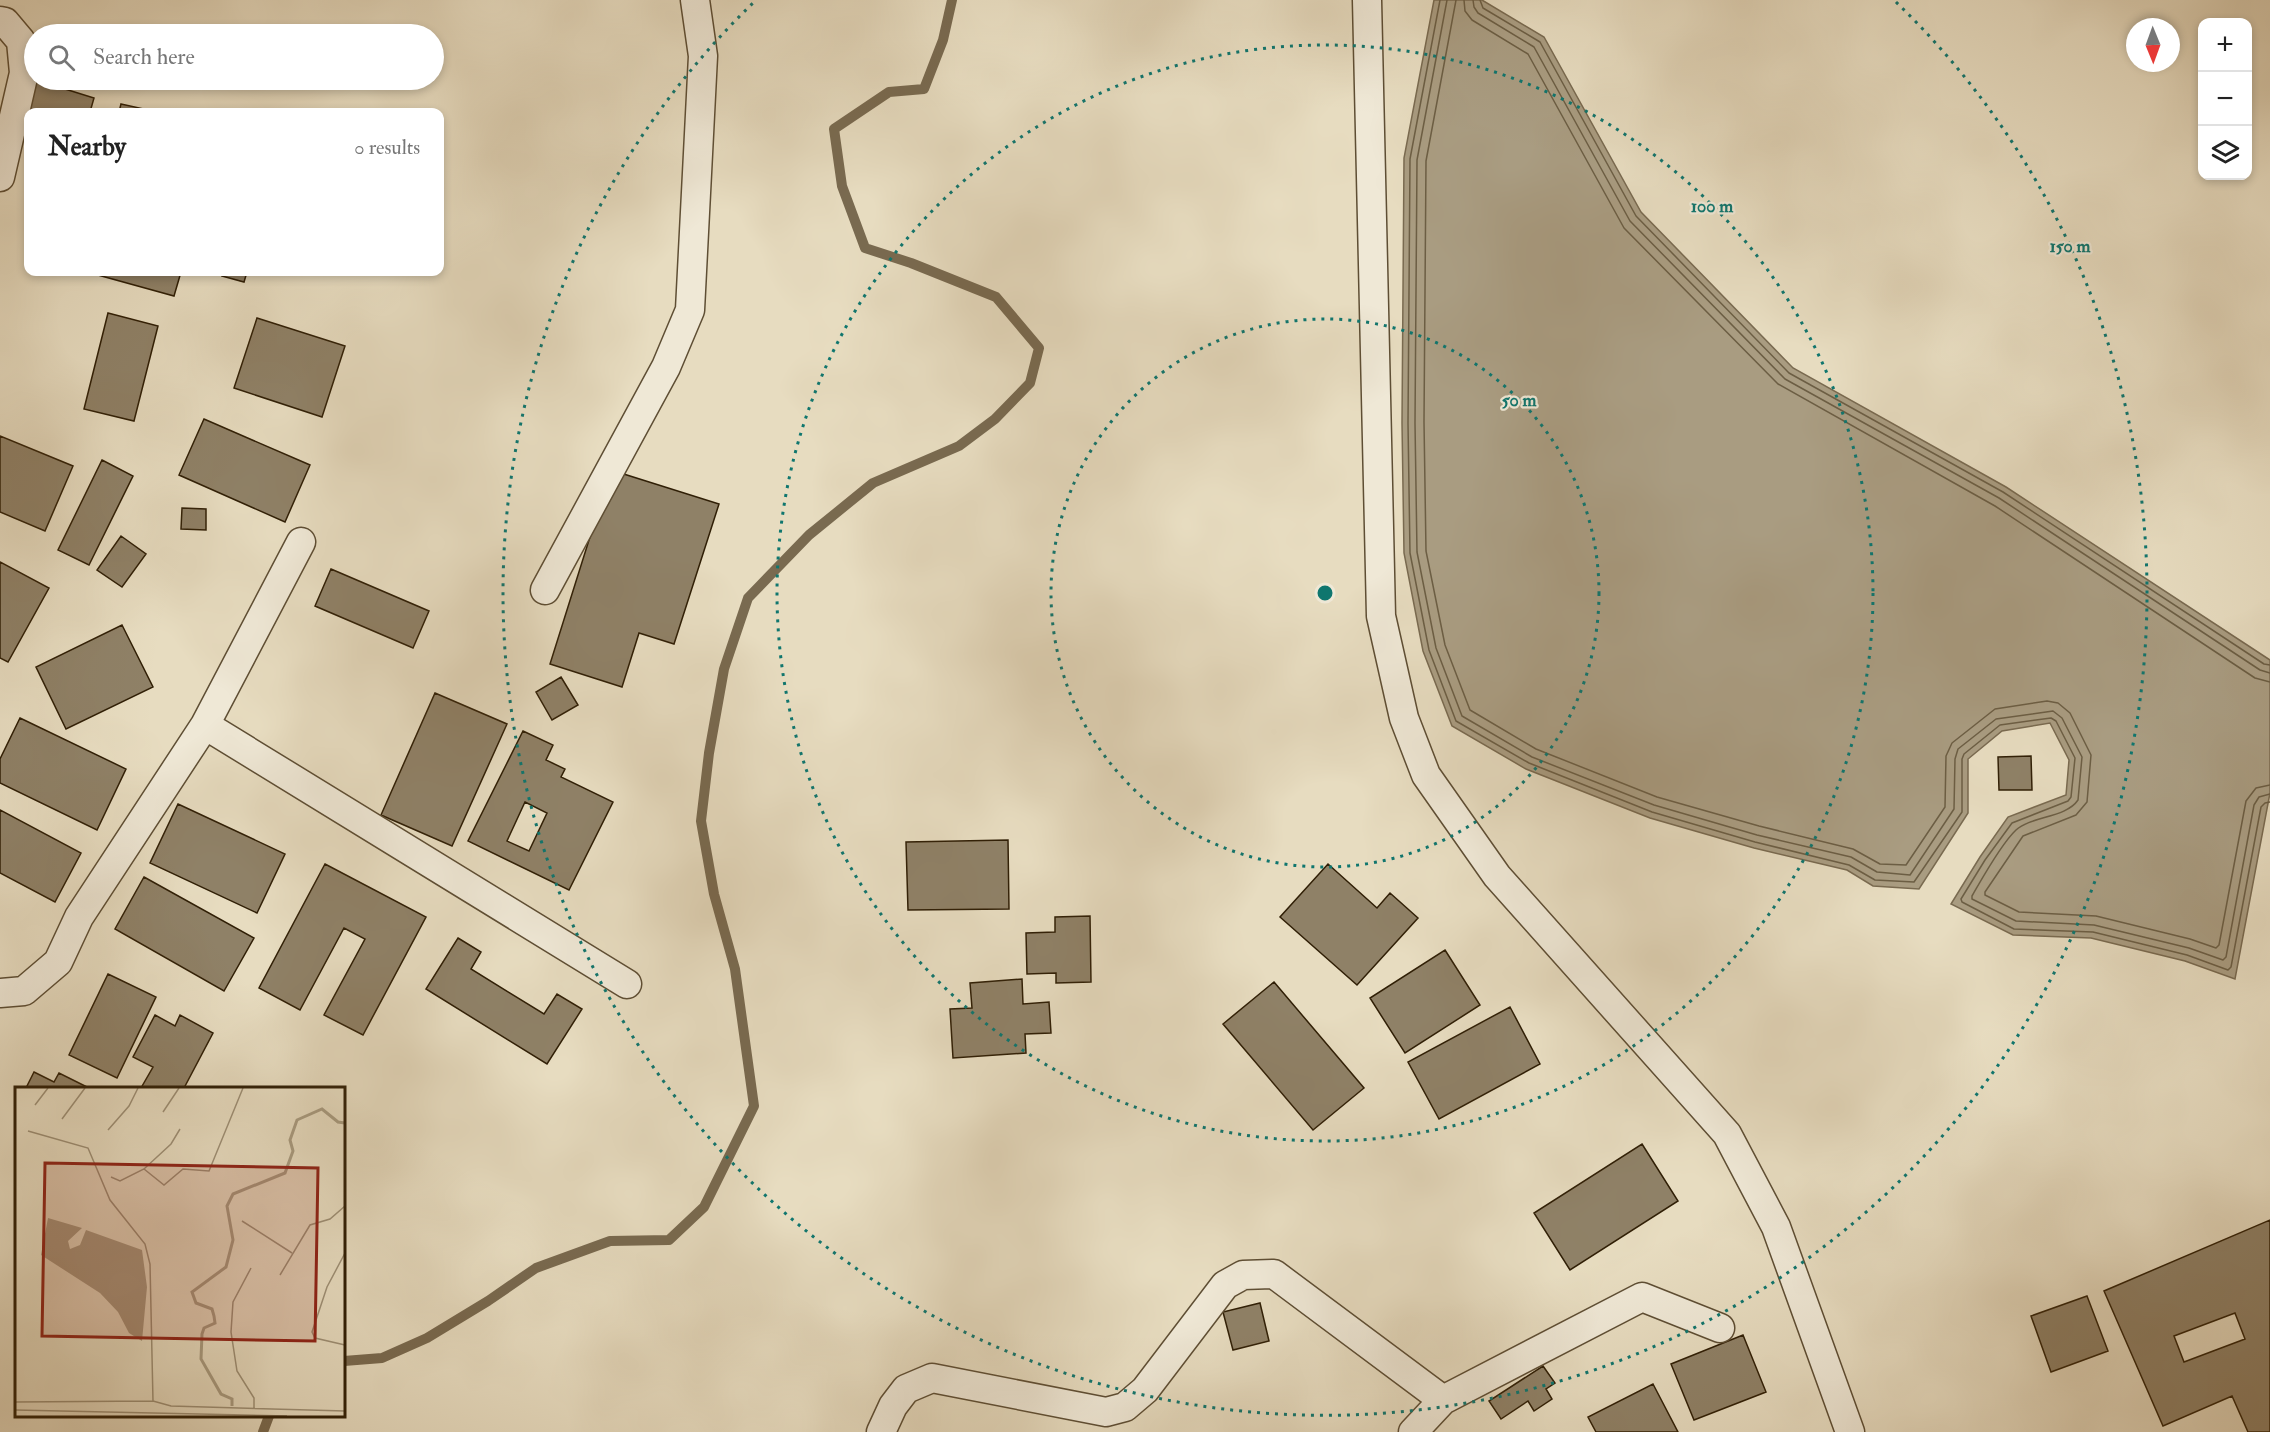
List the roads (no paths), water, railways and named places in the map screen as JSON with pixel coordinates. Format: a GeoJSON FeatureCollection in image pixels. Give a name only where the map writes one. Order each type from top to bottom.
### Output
{"type":"FeatureCollection","features":[{"type":"Feature","properties":{"kind":"street"},"geometry":{"type":"LineString","coordinates":[[545,590],[666,367],[690,310],[703,56],[694,0]]}},
{"type":"Feature","properties":{"kind":"street"},"geometry":{"type":"LineString","coordinates":[[1367,0],[1381,616],[1404,718],[1426,775],[1497,876],[1727,1134],[1776,1227],[1850,1432]]}},
{"type":"Feature","properties":{"kind":"street"},"geometry":{"type":"LineString","coordinates":[[0,21],[4,22],[21,41],[24,74],[0,177]]}},
{"type":"Feature","properties":{"kind":"street"},"geometry":{"type":"LineString","coordinates":[[0,993],[24,991],[58,962],[79,917],[205,725],[301,542]]}},
{"type":"Feature","properties":{"kind":"street"},"geometry":{"type":"LineString","coordinates":[[205,725],[627,984]]}},
{"type":"Feature","properties":{"kind":"street"},"geometry":{"type":"LineString","coordinates":[[881,1432],[893,1406],[906,1389],[932,1378],[1106,1412],[1125,1407],[1145,1390],[1225,1286],[1243,1275],[1274,1274],[1443,1400]]}},
{"type":"Feature","properties":{"kind":"street"},"geometry":{"type":"LineString","coordinates":[[1413,1432],[1443,1400],[1642,1297],[1720,1328]]}},
{"type":"Feature","properties":{"kind":"water"},"geometry":{"type":"Polygon","coordinates":[[[1434,0],[1482,0],[1544,37],[1641,212],[1793,368],[2006,487],[2270,660],[2270,793],[2235,979],[2185,961],[2091,938],[2013,935],[1951,904],[2008,817],[2066,795],[2069,760],[2050,723],[2002,731],[1968,759],[1968,813],[1919,889],[1873,886],[1847,870],[1754,848],[1650,818],[1526,769],[1452,726],[1423,651],[1404,553],[1402,423],[1404,158],[1434,0]]]}},
{"type":"Feature","properties":{"kind":"waterway"},"geometry":{"type":"LineString","coordinates":[[345,1361],[382,1358],[427,1338],[488,1301],[536,1268],[610,1241],[669,1240],[704,1207],[754,1106],[735,969],[714,894],[701,821],[709,753],[724,669],[748,598],[809,535],[873,483],[959,446],[995,419],[1030,383],[1039,348],[996,297],[911,263],[865,248],[842,186],[834,129],[889,92],[924,89],[943,40],[952,0]]}},
{"type":"Feature","properties":{"kind":"waterway"},"geometry":{"type":"LineString","coordinates":[[263,1432],[269,1417]]}}]}
